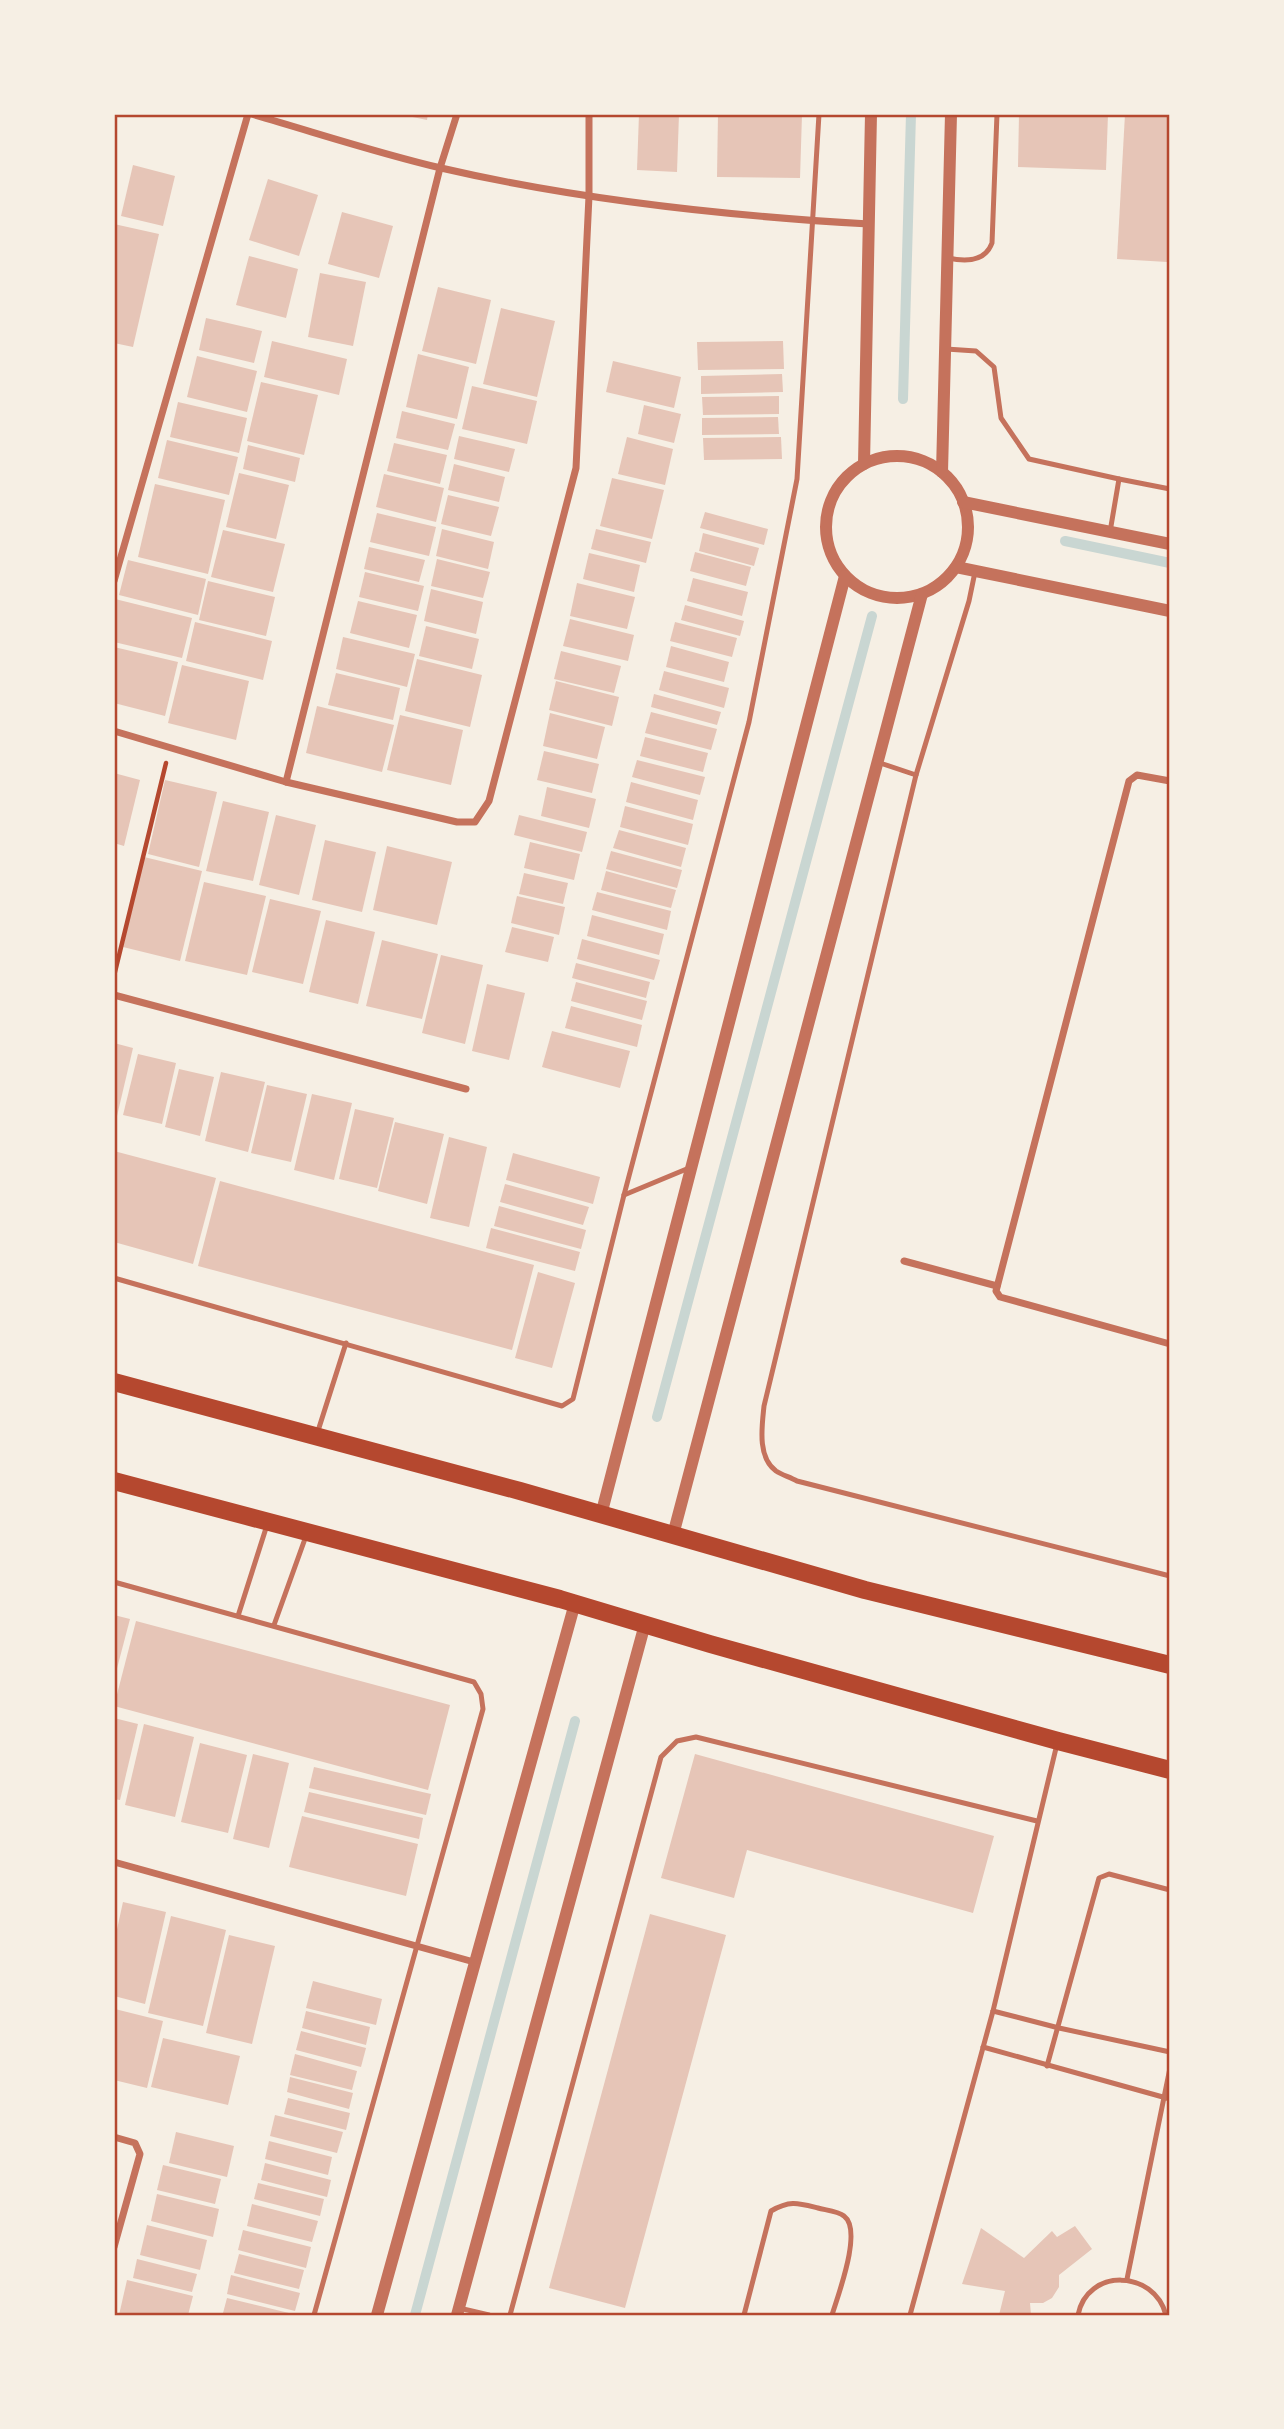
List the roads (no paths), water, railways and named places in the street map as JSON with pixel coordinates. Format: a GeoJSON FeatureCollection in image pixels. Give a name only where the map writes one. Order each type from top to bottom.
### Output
{"type":"FeatureCollection","features":[{"type":"Feature","properties":{"kind":"main road"},"geometry":{"type":"LineString","coordinates":[[114,1382],[520,1491],[865,1590],[1170,1665]]}},
{"type":"Feature","properties":{"kind":"main road"},"geometry":{"type":"LineString","coordinates":[[114,1482],[575,1603],[1058,1741],[1170,1770]]}},
{"type":"Feature","properties":{"kind":"street"},"geometry":{"type":"LineString","coordinates":[[114,581],[249,114],[440,168],[589,195],[701,211],[869,224]]}},
{"type":"Feature","properties":{"kind":"street"},"geometry":{"type":"LineString","coordinates":[[286,782],[440,168],[457,114]]}},
{"type":"Feature","properties":{"kind":"street"},"geometry":{"type":"LineString","coordinates":[[114,732],[286,782],[457,822],[475,822],[489,801],[576,468],[589,195],[589,114]]}},
{"type":"Feature","properties":{"kind":"street"},"geometry":{"type":"LineString","coordinates":[[864,464],[871,114]]}},
{"type":"Feature","properties":{"kind":"street"},"geometry":{"type":"LineString","coordinates":[[942,472],[951,114]]}},
{"type":"Feature","properties":{"kind":"street"},"geometry":{"type":"LineString","coordinates":[[905,456],[925,461],[942,472],[955,486],[963,502],[968,524],[966,546],[956,566],[941,583],[922,594],[901,599],[880,597],[861,589],[845,576],[833,558],[827,537],[827,515],[834,495],[847,477],[864,464],[884,457],[905,456]]}},
{"type":"Feature","properties":{"kind":"street"},"geometry":{"type":"LineString","coordinates":[[963,502],[1170,544]]}},
{"type":"Feature","properties":{"kind":"street"},"geometry":{"type":"LineString","coordinates":[[956,566],[1170,611]]}},
{"type":"Feature","properties":{"kind":"street"},"geometry":{"type":"LineString","coordinates":[[601,1515],[845,576]]}},
{"type":"Feature","properties":{"kind":"street"},"geometry":{"type":"LineString","coordinates":[[673,1535],[922,594]]}},
{"type":"Feature","properties":{"kind":"street"},"geometry":{"type":"LineString","coordinates":[[1170,781],[1137,775],[1129,780],[996,1293],[1000,1297],[1170,1344]]}},
{"type":"Feature","properties":{"kind":"street"},"geometry":{"type":"LineString","coordinates":[[114,995],[466,1089]]}},
{"type":"Feature","properties":{"kind":"street"},"geometry":{"type":"LineString","coordinates":[[904,1261],[997,1286]]}},
{"type":"Feature","properties":{"kind":"street"},"geometry":{"type":"LineString","coordinates":[[377,2315],[575,1603]]}},
{"type":"Feature","properties":{"kind":"street"},"geometry":{"type":"LineString","coordinates":[[458,2312],[645,1624]]}},
{"type":"Feature","properties":{"kind":"street"},"geometry":{"type":"LineString","coordinates":[[114,1862],[474,1962]]}},
{"type":"Feature","properties":{"kind":"street"},"geometry":{"type":"LineString","coordinates":[[114,2137],[135,2143],[140,2154],[114,2247]]}},
{"type":"Feature","properties":{"kind":"lane"},"geometry":{"type":"LineString","coordinates":[[114,1278],[562,1406],[573,1399],[749,722],[795,493],[819,114]]}},
{"type":"Feature","properties":{"kind":"lane"},"geometry":{"type":"LineString","coordinates":[[948,258],[963,261],[978,258],[988,253],[992,243],[997,114]]}},
{"type":"Feature","properties":{"kind":"lane"},"geometry":{"type":"LineString","coordinates":[[946,349],[976,351],[994,367],[1001,418],[1029,459],[1170,489]]}},
{"type":"Feature","properties":{"kind":"lane"},"geometry":{"type":"LineString","coordinates":[[1110,532],[1119,479]]}},
{"type":"Feature","properties":{"kind":"lane"},"geometry":{"type":"LineString","coordinates":[[976,572],[916,775],[764,1406],[761,1434],[765,1453],[774,1470],[797,1480],[1170,1576]]}},
{"type":"Feature","properties":{"kind":"lane"},"geometry":{"type":"LineString","coordinates":[[877,763],[916,775]]}},
{"type":"Feature","properties":{"kind":"lane"},"geometry":{"type":"LineString","coordinates":[[624,1195],[693,1167]]}},
{"type":"Feature","properties":{"kind":"lane"},"geometry":{"type":"LineString","coordinates":[[316,1436],[346,1343]]}},
{"type":"Feature","properties":{"kind":"lane"},"geometry":{"type":"LineString","coordinates":[[238,1616],[268,1522]]}},
{"type":"Feature","properties":{"kind":"lane"},"geometry":{"type":"LineString","coordinates":[[274,1625],[307,1532]]}},
{"type":"Feature","properties":{"kind":"lane"},"geometry":{"type":"LineString","coordinates":[[114,1582],[474,1682],[481,1694],[483,1709],[314,2315]]}},
{"type":"Feature","properties":{"kind":"lane"},"geometry":{"type":"LineString","coordinates":[[510,2315],[661,1757],[677,1741],[696,1737],[1037,1821]]}},
{"type":"Feature","properties":{"kind":"lane"},"geometry":{"type":"LineString","coordinates":[[910,2315],[984,2047],[1058,1741]]}},
{"type":"Feature","properties":{"kind":"lane"},"geometry":{"type":"LineString","coordinates":[[1048,2066],[1099,1878],[1109,1874],[1170,1890]]}},
{"type":"Feature","properties":{"kind":"lane"},"geometry":{"type":"LineString","coordinates":[[993,2011],[1170,2052]]}},
{"type":"Feature","properties":{"kind":"lane"},"geometry":{"type":"LineString","coordinates":[[984,2047],[1167,2099]]}},
{"type":"Feature","properties":{"kind":"lane"},"geometry":{"type":"LineString","coordinates":[[1126,2280],[1167,2099],[1170,2068]]}},
{"type":"Feature","properties":{"kind":"lane"},"geometry":{"type":"LineString","coordinates":[[744,2315],[771,2211],[784,2204],[797,2203],[844,2215],[850,2223],[851,2246],[832,2315]]}},
{"type":"Feature","properties":{"kind":"lane"},"geometry":{"type":"LineString","coordinates":[[1078,2315],[1088,2295],[1099,2286],[1126,2280],[1143,2285],[1155,2294],[1166,2315]]}},
{"type":"Feature","properties":{"kind":"lane"},"geometry":{"type":"LineString","coordinates":[[458,2312],[489,2315]]}},
{"type":"Feature","properties":{"kind":"waterway"},"geometry":{"type":"LineString","coordinates":[[903,399],[911,114]]}},
{"type":"Feature","properties":{"kind":"waterway"},"geometry":{"type":"LineString","coordinates":[[1065,541],[1170,563]]}},
{"type":"Feature","properties":{"kind":"waterway"},"geometry":{"type":"LineString","coordinates":[[657,1417],[872,616]]}},
{"type":"Feature","properties":{"kind":"waterway"},"geometry":{"type":"LineString","coordinates":[[415,2315],[575,1721]]}}]}
